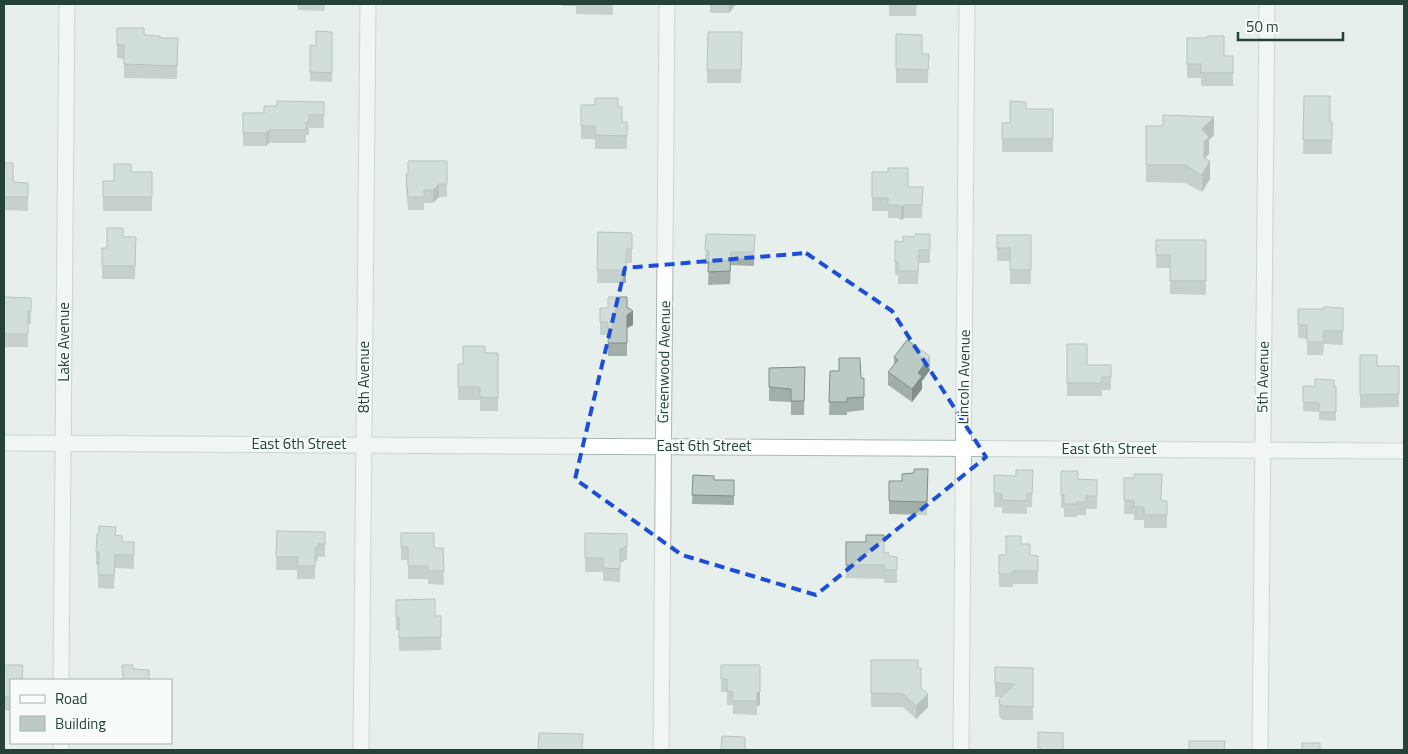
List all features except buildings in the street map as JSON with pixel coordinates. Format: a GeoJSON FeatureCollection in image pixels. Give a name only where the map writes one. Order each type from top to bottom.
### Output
{"type":"FeatureCollection","features":[{"type":"Feature","properties":{"kind":"street","name":"Lake Avenue"},"geometry":{"type":"LineString","coordinates":[[61,679],[67,4]]}},
{"type":"Feature","properties":{"kind":"street","name":"8th Avenue"},"geometry":{"type":"LineString","coordinates":[[361,750],[368,4]]}},
{"type":"Feature","properties":{"kind":"street","name":"Greenwood Avenue"},"geometry":{"type":"LineString","coordinates":[[661,750],[667,4]]}},
{"type":"Feature","properties":{"kind":"street","name":"Lincoln Avenue"},"geometry":{"type":"LineString","coordinates":[[961,750],[967,4]]}},
{"type":"Feature","properties":{"kind":"street","name":"5th Avenue"},"geometry":{"type":"LineString","coordinates":[[1260,750],[1267,4]]}},
{"type":"Feature","properties":{"kind":"street","name":"East 6th Street"},"geometry":{"type":"LineString","coordinates":[[4,442],[1404,451]]}},
{"type":"Feature","properties":{"kind":"highlighted area"},"geometry":{"type":"Polygon","coordinates":[[[806,253],[892,311],[986,457],[816,595],[682,555],[575,479],[625,268],[806,253]]]}}]}
